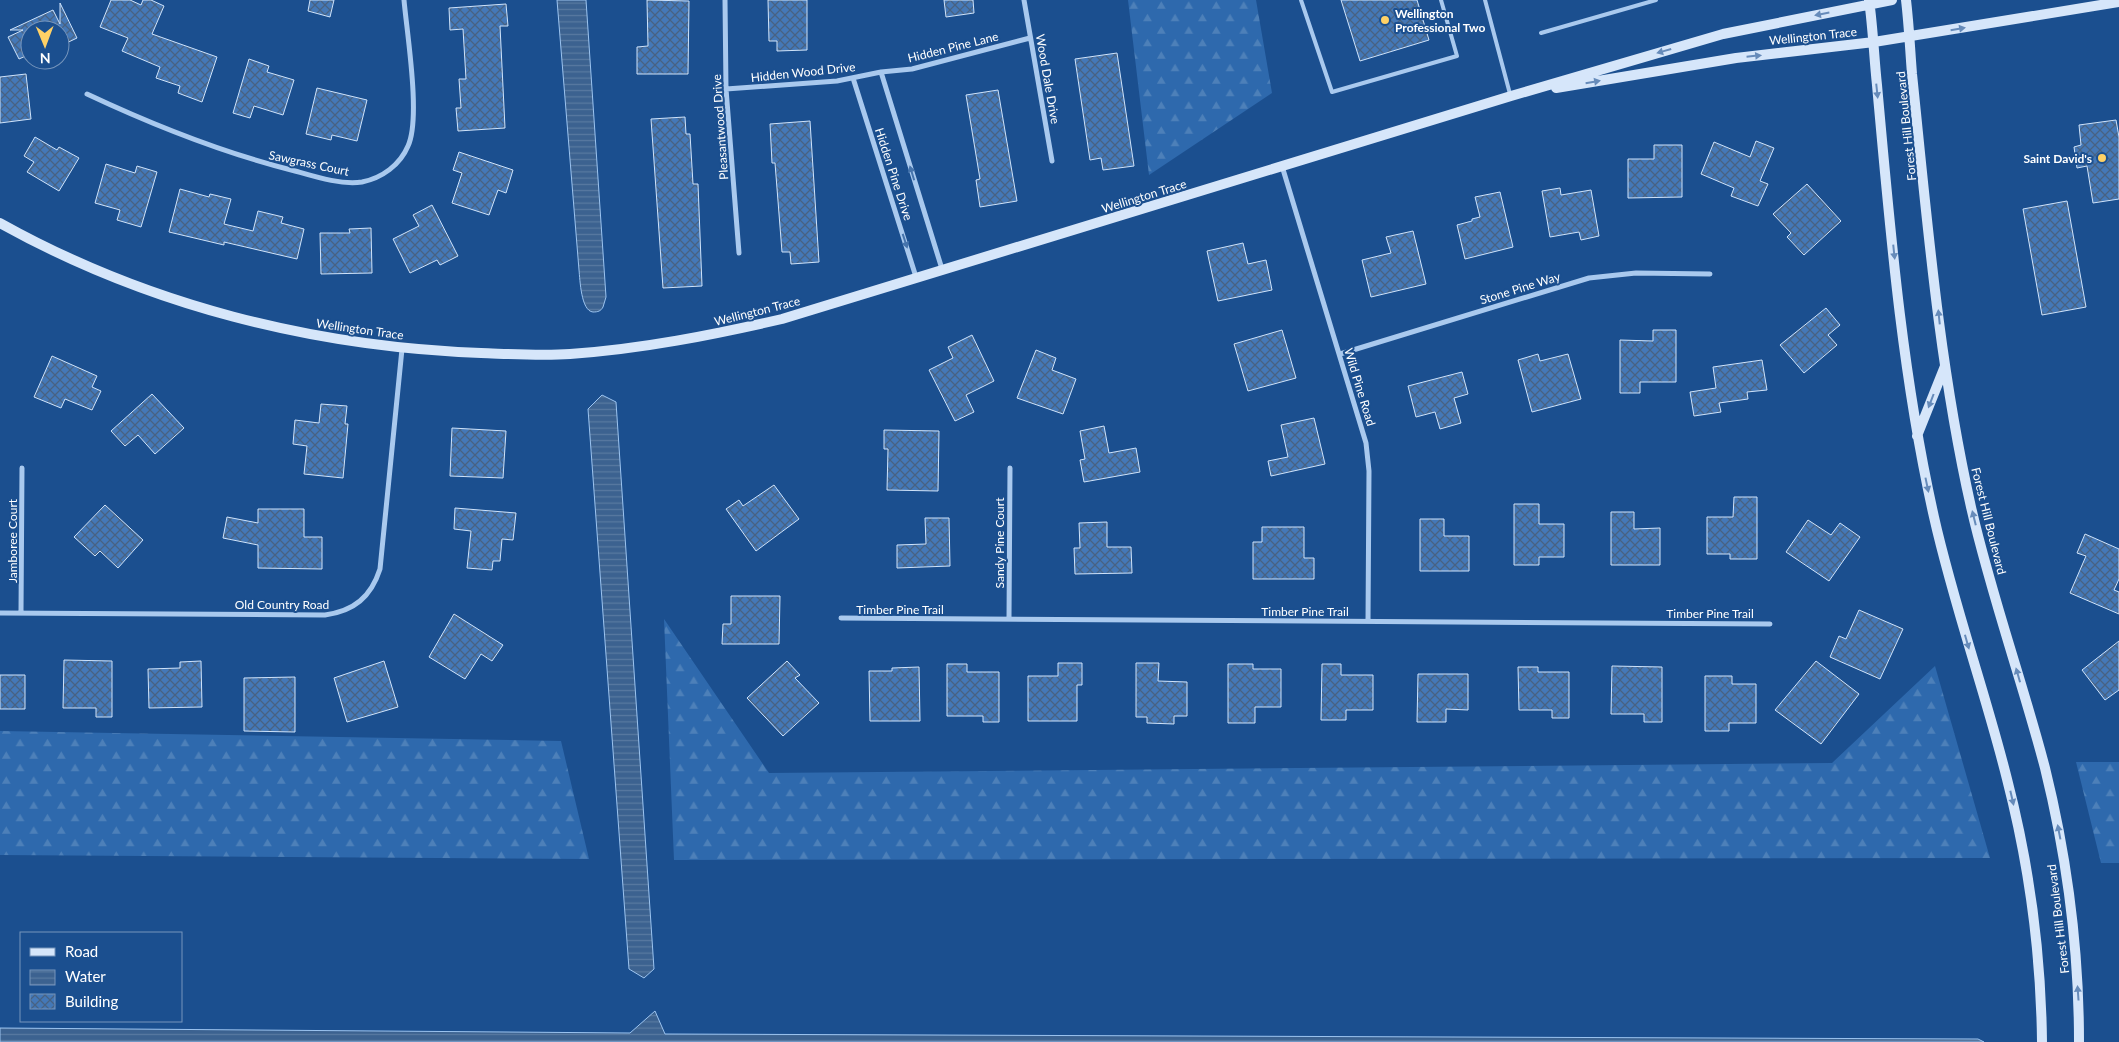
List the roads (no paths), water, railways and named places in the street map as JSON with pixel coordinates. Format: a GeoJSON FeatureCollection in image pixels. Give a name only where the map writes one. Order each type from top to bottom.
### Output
{"type":"FeatureCollection","features":[{"type":"Feature","properties":{"kind":"street","name":"Sawgrass Court"},"geometry":{"type":"LineString","coordinates":[[87,94],[192,140],[250,160],[350,183],[373,179],[393,167],[404,153],[412,137],[414,116],[404,0]]}},
{"type":"Feature","properties":{"kind":"street","name":"Pleasantwood Drive"},"geometry":{"type":"LineString","coordinates":[[725,0],[726,89],[739,253]]}},
{"type":"Feature","properties":{"kind":"street","name":"Wood Dale Drive"},"geometry":{"type":"LineString","coordinates":[[1024,0],[1052,160]]}},
{"type":"Feature","properties":{"kind":"street","name":"Wellington Trace"},"geometry":{"type":"LineString","coordinates":[[0,223],[82,264],[143,288],[205,309],[268,326],[332,339],[402,349],[480,353],[570,354],[718,334],[782,319],[1511,96],[1723,34],[1870,2],[1892,0]]}},
{"type":"Feature","properties":{"kind":"street","name":"Forest Hill Boulevard"},"geometry":{"type":"LineString","coordinates":[[1906,0],[1912,71],[1945,365],[1955,426],[1987,568],[2044,767],[2059,830],[2070,895],[2075,950],[2079,1042]]}},
{"type":"Feature","properties":{"kind":"street","name":"Forest Hill Boulevard"},"geometry":{"type":"LineString","coordinates":[[1870,2],[1876,81],[1904,355],[1917,437],[1949,579],[2007,778],[2022,841],[2036,942],[2042,1042]]}},
{"type":"Feature","properties":{"kind":"street","name":"Wellington Trace"},"geometry":{"type":"LineString","coordinates":[[1511,96],[1736,58],[1910,37],[2119,2]]}},
{"type":"Feature","properties":{"kind":"street","name":"Hidden Pine Lane"},"geometry":{"type":"LineString","coordinates":[[881,72],[912,69],[1030,38]]}},
{"type":"Feature","properties":{"kind":"street","name":"Hidden Wood Drive"},"geometry":{"type":"LineString","coordinates":[[726,89],[837,81],[881,72]]}},
{"type":"Feature","properties":{"kind":"street","name":"Hidden Pine Drive"},"geometry":{"type":"LineString","coordinates":[[881,72],[942,269]]}},
{"type":"Feature","properties":{"kind":"street","name":"Hidden Pine Drive"},"geometry":{"type":"LineString","coordinates":[[853,78],[916,277]]}},
{"type":"Feature","properties":{"kind":"street","name":"Wild Pine Road"},"geometry":{"type":"LineString","coordinates":[[1282,166],[1366,443],[1369,471],[1368,621]]}},
{"type":"Feature","properties":{"kind":"street","name":"Stone Pine Way"},"geometry":{"type":"LineString","coordinates":[[1340,354],[1589,278],[1636,274],[1710,274]]}},
{"type":"Feature","properties":{"kind":"street","name":"Old Country Road"},"geometry":{"type":"LineString","coordinates":[[0,613],[325,615],[350,609],[361,602],[370,592],[380,569],[402,349]]}},
{"type":"Feature","properties":{"kind":"street"},"geometry":{"type":"LineString","coordinates":[[1917,437],[1945,365]]}},
{"type":"Feature","properties":{"kind":"street","name":"Jamboree Court"},"geometry":{"type":"LineString","coordinates":[[22,468],[22,613]]}},
{"type":"Feature","properties":{"kind":"street","name":"Sandy Pine Court"},"geometry":{"type":"LineString","coordinates":[[1009,619],[1010,468]]}},
{"type":"Feature","properties":{"kind":"street","name":"Timber Pine Trail"},"geometry":{"type":"LineString","coordinates":[[841,618],[1770,624]]}},
{"type":"Feature","properties":{"kind":"lane"},"geometry":{"type":"LineString","coordinates":[[1301,0],[1332,92],[1457,56],[1441,0]]}},
{"type":"Feature","properties":{"kind":"lane"},"geometry":{"type":"LineString","coordinates":[[1485,0],[1511,96]]}},
{"type":"Feature","properties":{"kind":"lane"},"geometry":{"type":"LineString","coordinates":[[1541,33],[1656,0]]}},
{"type":"Feature","properties":{"kind":"water"},"geometry":{"type":"Polygon","coordinates":[[[557,0],[586,0],[606,297],[602,308],[596,312],[589,310],[586,306],[581,287],[557,0]]]}},
{"type":"Feature","properties":{"kind":"water"},"geometry":{"type":"Polygon","coordinates":[[[602,395],[616,402],[654,969],[644,978],[629,969],[588,409],[602,395]]]}},
{"type":"Feature","properties":{"kind":"water"},"geometry":{"type":"Polygon","coordinates":[[[655,1011],[665,1034],[1978,1039],[1984,1042],[0,1042],[0,1028],[630,1033],[655,1011]]]}},
{"type":"Feature","properties":{"kind":"place","name":"Wellington Professional Two"},"geometry":{"type":"Point","coordinates":[1385,20]}},
{"type":"Feature","properties":{"kind":"place","name":"Saint David's"},"geometry":{"type":"Point","coordinates":[2102,158]}}]}
